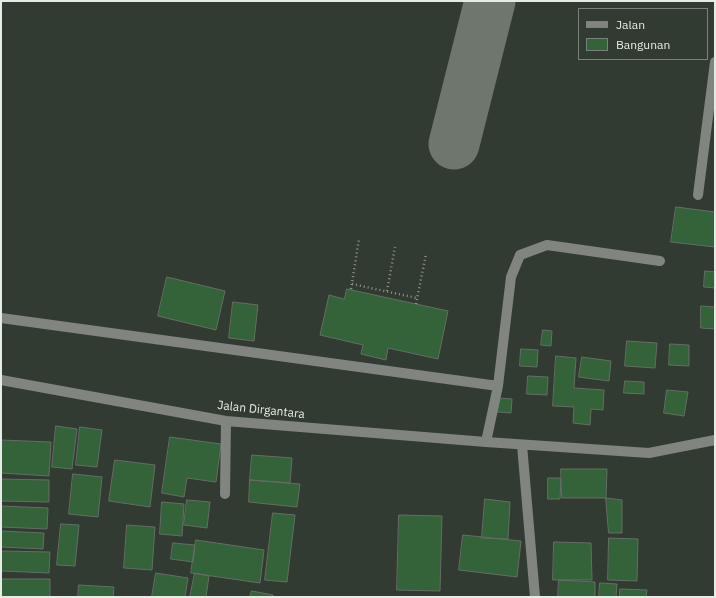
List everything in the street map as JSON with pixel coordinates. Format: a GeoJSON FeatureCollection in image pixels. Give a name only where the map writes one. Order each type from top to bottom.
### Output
{"type":"FeatureCollection","features":[{"type":"Feature","properties":{"kind":"street"},"geometry":{"type":"LineString","coordinates":[[698,195],[715,62]]}},
{"type":"Feature","properties":{"kind":"street"},"geometry":{"type":"LineString","coordinates":[[486,442],[498,386],[511,277],[520,255],[547,244],[660,261]]}},
{"type":"Feature","properties":{"kind":"street"},"geometry":{"type":"LineString","coordinates":[[1,318],[498,386]]}},
{"type":"Feature","properties":{"kind":"street","name":"Jalan Dirgantara"},"geometry":{"type":"LineString","coordinates":[[1,380],[226,421],[649,454],[715,440]]}},
{"type":"Feature","properties":{"kind":"street"},"geometry":{"type":"LineString","coordinates":[[225,494],[226,421]]}},
{"type":"Feature","properties":{"kind":"street"},"geometry":{"type":"LineString","coordinates":[[522,445],[535,597]]}},
{"type":"Feature","properties":{"kind":"path"},"geometry":{"type":"LineString","coordinates":[[351,289],[359,239]]}},
{"type":"Feature","properties":{"kind":"path"},"geometry":{"type":"LineString","coordinates":[[387,291],[395,247]]}},
{"type":"Feature","properties":{"kind":"path"},"geometry":{"type":"LineString","coordinates":[[416,304],[426,254]]}},
{"type":"Feature","properties":{"kind":"path"},"geometry":{"type":"LineString","coordinates":[[352,284],[417,298]]}},
{"type":"Feature","properties":{"kind":"building"},"geometry":{"type":"Polygon","coordinates":[[[676,207],[715,212],[715,247],[671,242],[676,207]]]}},
{"type":"Feature","properties":{"kind":"building"},"geometry":{"type":"Polygon","coordinates":[[[705,271],[715,272],[715,288],[704,287],[705,271]]]}},
{"type":"Feature","properties":{"kind":"building"},"geometry":{"type":"Polygon","coordinates":[[[167,277],[225,291],[216,330],[158,316],[167,277]]]}},
{"type":"Feature","properties":{"kind":"building"},"geometry":{"type":"Polygon","coordinates":[[[347,289],[448,311],[438,359],[388,348],[386,360],[361,354],[363,345],[320,335],[329,295],[344,299],[347,289]]]}},
{"type":"Feature","properties":{"kind":"building"},"geometry":{"type":"Polygon","coordinates":[[[233,302],[258,305],[254,341],[229,338],[233,302]]]}},
{"type":"Feature","properties":{"kind":"building"},"geometry":{"type":"Polygon","coordinates":[[[701,306],[715,307],[715,329],[701,328],[701,306]]]}},
{"type":"Feature","properties":{"kind":"building"},"geometry":{"type":"Polygon","coordinates":[[[543,330],[552,331],[551,346],[541,345],[543,330]]]}},
{"type":"Feature","properties":{"kind":"building"},"geometry":{"type":"Polygon","coordinates":[[[627,341],[657,343],[655,368],[625,366],[627,341]]]}},
{"type":"Feature","properties":{"kind":"building"},"geometry":{"type":"Polygon","coordinates":[[[670,344],[689,345],[689,366],[669,365],[670,344]]]}},
{"type":"Feature","properties":{"kind":"building"},"geometry":{"type":"Polygon","coordinates":[[[521,349],[538,350],[537,367],[520,366],[521,349]]]}},
{"type":"Feature","properties":{"kind":"building"},"geometry":{"type":"Polygon","coordinates":[[[556,356],[576,358],[574,388],[604,390],[603,410],[591,409],[590,425],[573,423],[574,407],[553,406],[556,356]]]}},
{"type":"Feature","properties":{"kind":"building"},"geometry":{"type":"Polygon","coordinates":[[[582,357],[611,361],[609,381],[579,377],[582,357]]]}},
{"type":"Feature","properties":{"kind":"building"},"geometry":{"type":"Polygon","coordinates":[[[528,376],[548,377],[547,395],[527,394],[528,376]]]}},
{"type":"Feature","properties":{"kind":"building"},"geometry":{"type":"Polygon","coordinates":[[[625,381],[644,382],[644,394],[624,393],[625,381]]]}},
{"type":"Feature","properties":{"kind":"building"},"geometry":{"type":"Polygon","coordinates":[[[667,390],[688,392],[684,416],[664,413],[667,390]]]}},
{"type":"Feature","properties":{"kind":"building"},"geometry":{"type":"Polygon","coordinates":[[[499,398],[512,399],[511,413],[498,412],[499,398]]]}},
{"type":"Feature","properties":{"kind":"building"},"geometry":{"type":"Polygon","coordinates":[[[56,426],[77,429],[72,469],[52,467],[56,426]]]}},
{"type":"Feature","properties":{"kind":"building"},"geometry":{"type":"Polygon","coordinates":[[[80,427],[102,430],[97,467],[76,465],[80,427]]]}},
{"type":"Feature","properties":{"kind":"building"},"geometry":{"type":"Polygon","coordinates":[[[170,437],[221,444],[216,482],[187,478],[184,497],[162,493],[170,437]]]}},
{"type":"Feature","properties":{"kind":"building"},"geometry":{"type":"Polygon","coordinates":[[[1,440],[51,442],[49,476],[1,473],[1,440]]]}},
{"type":"Feature","properties":{"kind":"building"},"geometry":{"type":"Polygon","coordinates":[[[252,455],[292,458],[290,483],[250,480],[252,455]]]}},
{"type":"Feature","properties":{"kind":"building"},"geometry":{"type":"Polygon","coordinates":[[[115,460],[155,465],[150,507],[109,501],[115,460]]]}},
{"type":"Feature","properties":{"kind":"building"},"geometry":{"type":"Polygon","coordinates":[[[561,469],[607,469],[606,498],[562,498],[561,469]]]}},
{"type":"Feature","properties":{"kind":"building"},"geometry":{"type":"Polygon","coordinates":[[[73,474],[102,477],[98,517],[69,514],[73,474]]]}},
{"type":"Feature","properties":{"kind":"building"},"geometry":{"type":"Polygon","coordinates":[[[548,478],[561,478],[560,499],[548,499],[548,478]]]}},
{"type":"Feature","properties":{"kind":"building"},"geometry":{"type":"Polygon","coordinates":[[[1,479],[49,480],[49,502],[1,501],[1,479]]]}},
{"type":"Feature","properties":{"kind":"building"},"geometry":{"type":"Polygon","coordinates":[[[250,480],[300,484],[297,507],[249,502],[250,480]]]}},
{"type":"Feature","properties":{"kind":"building"},"geometry":{"type":"Polygon","coordinates":[[[606,498],[622,500],[622,533],[609,533],[606,498]]]}},
{"type":"Feature","properties":{"kind":"building"},"geometry":{"type":"Polygon","coordinates":[[[485,499],[510,502],[508,539],[482,538],[485,499]]]}},
{"type":"Feature","properties":{"kind":"building"},"geometry":{"type":"Polygon","coordinates":[[[187,500],[210,502],[207,528],[184,525],[187,500]]]}},
{"type":"Feature","properties":{"kind":"building"},"geometry":{"type":"Polygon","coordinates":[[[162,502],[184,504],[182,536],[160,534],[162,502]]]}},
{"type":"Feature","properties":{"kind":"building"},"geometry":{"type":"Polygon","coordinates":[[[1,506],[48,508],[47,529],[1,527],[1,506]]]}},
{"type":"Feature","properties":{"kind":"building"},"geometry":{"type":"Polygon","coordinates":[[[273,513],[295,515],[287,582],[265,580],[273,513]]]}},
{"type":"Feature","properties":{"kind":"building"},"geometry":{"type":"Polygon","coordinates":[[[399,515],[442,516],[440,591],[397,590],[399,515]]]}},
{"type":"Feature","properties":{"kind":"building"},"geometry":{"type":"Polygon","coordinates":[[[61,524],[79,525],[75,566],[57,565],[61,524]]]}},
{"type":"Feature","properties":{"kind":"building"},"geometry":{"type":"Polygon","coordinates":[[[127,525],[155,527],[152,570],[124,568],[127,525]]]}},
{"type":"Feature","properties":{"kind":"building"},"geometry":{"type":"Polygon","coordinates":[[[1,531],[44,533],[43,549],[1,547],[1,531]]]}},
{"type":"Feature","properties":{"kind":"building"},"geometry":{"type":"Polygon","coordinates":[[[463,535],[521,541],[517,577],[459,570],[463,535]]]}},
{"type":"Feature","properties":{"kind":"building"},"geometry":{"type":"Polygon","coordinates":[[[609,538],[638,539],[637,581],[608,580],[609,538]]]}},
{"type":"Feature","properties":{"kind":"building"},"geometry":{"type":"Polygon","coordinates":[[[196,540],[264,550],[260,583],[191,573],[196,540]]]}},
{"type":"Feature","properties":{"kind":"building"},"geometry":{"type":"Polygon","coordinates":[[[554,542],[591,543],[592,580],[553,580],[554,542]]]}},
{"type":"Feature","properties":{"kind":"building"},"geometry":{"type":"Polygon","coordinates":[[[173,543],[195,545],[193,562],[171,559],[173,543]]]}},
{"type":"Feature","properties":{"kind":"building"},"geometry":{"type":"Polygon","coordinates":[[[1,551],[50,552],[49,573],[1,571],[1,551]]]}},
{"type":"Feature","properties":{"kind":"building"},"geometry":{"type":"Polygon","coordinates":[[[156,573],[188,578],[185,597],[152,597],[156,573]]]}},
{"type":"Feature","properties":{"kind":"building"},"geometry":{"type":"Polygon","coordinates":[[[195,573],[209,576],[206,597],[190,597],[195,573]]]}},
{"type":"Feature","properties":{"kind":"building"},"geometry":{"type":"Polygon","coordinates":[[[1,579],[50,579],[50,597],[1,597],[1,579]]]}},
{"type":"Feature","properties":{"kind":"building"},"geometry":{"type":"Polygon","coordinates":[[[559,580],[595,582],[595,597],[558,597],[559,580]]]}},
{"type":"Feature","properties":{"kind":"building"},"geometry":{"type":"Polygon","coordinates":[[[600,583],[617,584],[616,597],[599,597],[600,583]]]}},
{"type":"Feature","properties":{"kind":"building"},"geometry":{"type":"Polygon","coordinates":[[[79,585],[114,587],[113,597],[78,597],[79,585]]]}},
{"type":"Feature","properties":{"kind":"building"},"geometry":{"type":"Polygon","coordinates":[[[620,589],[647,590],[646,597],[620,597],[620,589]]]}},
{"type":"Feature","properties":{"kind":"building"},"geometry":{"type":"Polygon","coordinates":[[[252,591],[273,595],[273,597],[250,597],[252,591]]]}},
{"type":"Feature","properties":{"kind":"taxiway"},"geometry":{"type":"LineString","coordinates":[[454,144],[490,1]]}}]}
